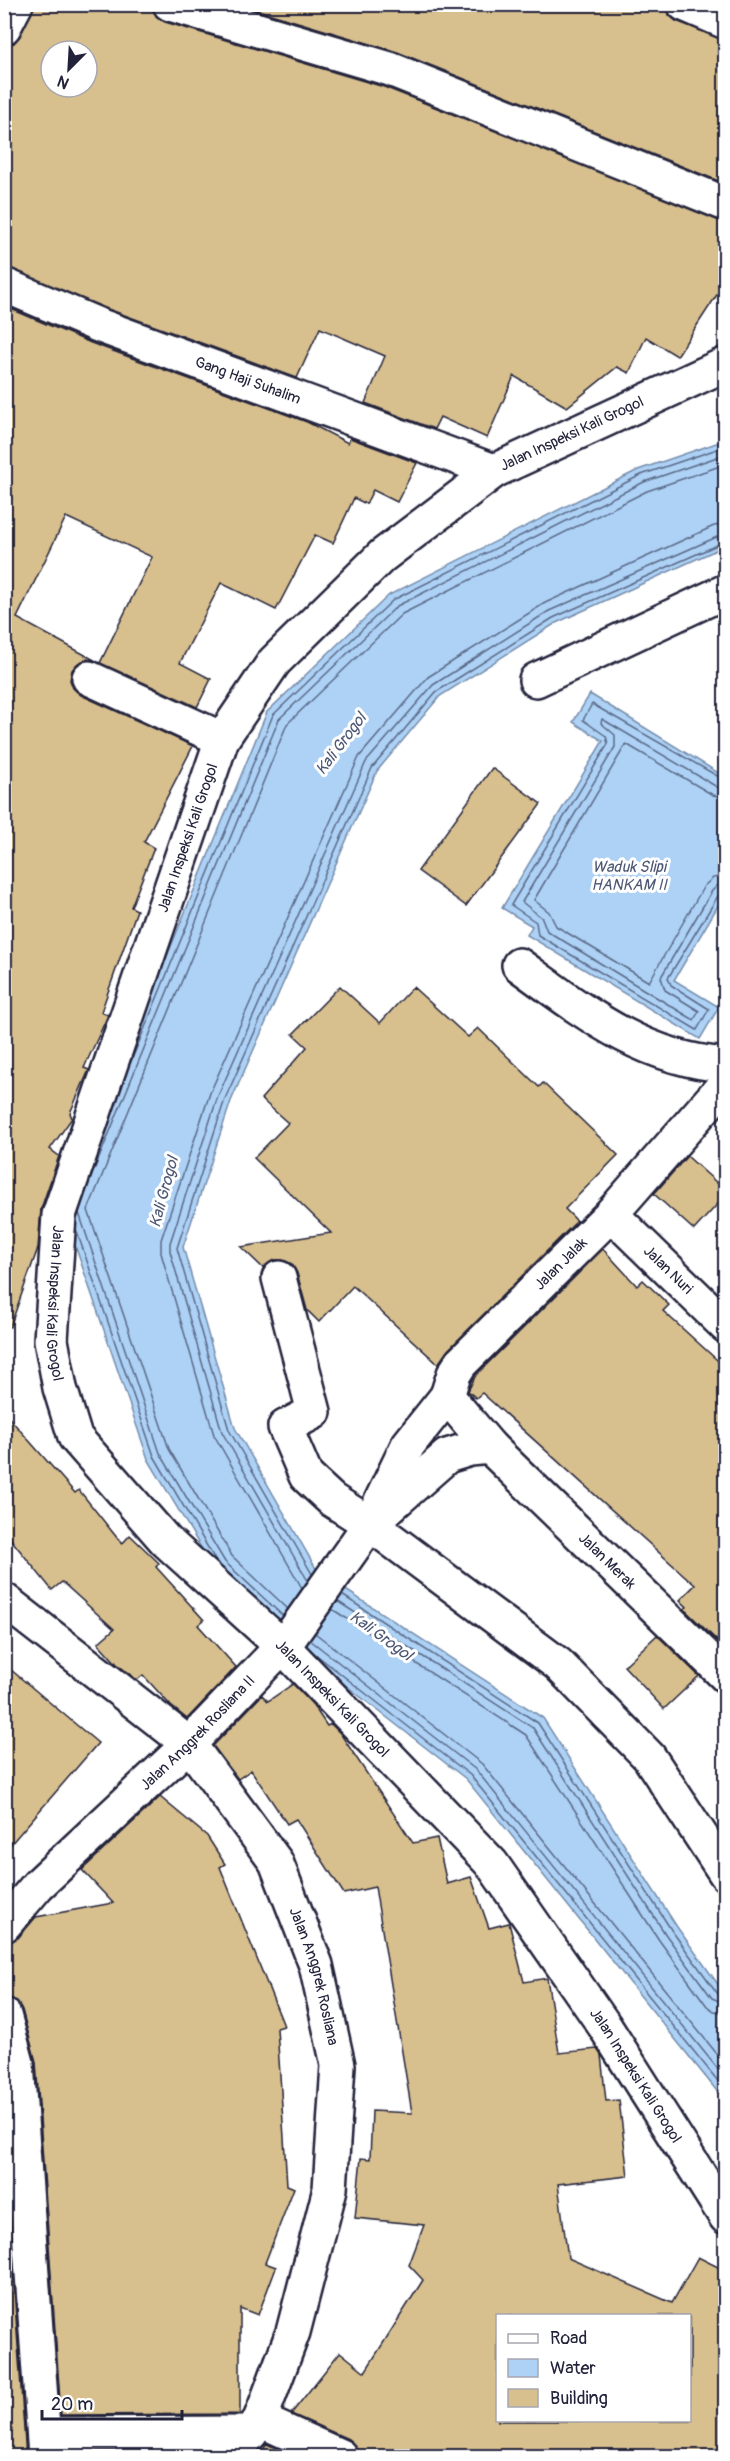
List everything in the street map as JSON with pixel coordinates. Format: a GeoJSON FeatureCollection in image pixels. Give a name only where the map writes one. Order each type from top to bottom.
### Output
{"type":"FeatureCollection","features":[{"type":"Feature","properties":{"kind":"street"},"geometry":{"type":"LineString","coordinates":[[4,27],[16,4]]}},
{"type":"Feature","properties":{"kind":"street"},"geometry":{"type":"LineString","coordinates":[[170,4],[390,69],[726,204]]}},
{"type":"Feature","properties":{"kind":"street"},"geometry":{"type":"LineString","coordinates":[[684,4],[726,22]]}},
{"type":"Feature","properties":{"kind":"street","name":"Gang Haji Suhalim"},"geometry":{"type":"LineString","coordinates":[[4,285],[98,325],[494,471]]}},
{"type":"Feature","properties":{"kind":"street","name":"Jalan Inspeksi Kali Grogol"},"geometry":{"type":"LineString","coordinates":[[726,364],[494,471],[382,556],[282,654],[222,739],[59,1215],[51,1340],[60,1388],[75,1437],[166,1541],[285,1643],[492,1864],[604,2025],[726,2217]]}},
{"type":"Feature","properties":{"kind":"street"},"geometry":{"type":"LineString","coordinates":[[536,680],[689,606],[726,591]]}},
{"type":"Feature","properties":{"kind":"street"},"geometry":{"type":"LineString","coordinates":[[89,678],[222,739]]}},
{"type":"Feature","properties":{"kind":"street"},"geometry":{"type":"LineString","coordinates":[[519,965],[609,1029],[657,1051],[711,1064],[726,1065]]}},
{"type":"Feature","properties":{"kind":"street","name":"Jalan Jalak"},"geometry":{"type":"LineString","coordinates":[[447,1396],[454,1374],[461,1363],[611,1214],[726,1083]]}},
{"type":"Feature","properties":{"kind":"street","name":"Jalan Nuri"},"geometry":{"type":"LineString","coordinates":[[611,1214],[726,1326]]}},
{"type":"Feature","properties":{"kind":"street"},"geometry":{"type":"LineString","coordinates":[[279,1278],[314,1412],[285,1427],[306,1476],[363,1534],[558,1664],[649,1757],[726,1874]]}},
{"type":"Feature","properties":{"kind":"street"},"geometry":{"type":"LineString","coordinates":[[447,1396],[490,1447]]}},
{"type":"Feature","properties":{"kind":"street","name":"Jalan Anggrek Rosliana II"},"geometry":{"type":"LineString","coordinates":[[4,1925],[38,1886],[189,1744],[285,1643],[363,1534],[408,1445],[447,1396]]}},
{"type":"Feature","properties":{"kind":"street","name":"Jalan Anggrek Rosliana II"},"geometry":{"type":"LineString","coordinates":[[363,1534],[447,1456],[470,1449],[490,1447]]}},
{"type":"Feature","properties":{"kind":"street","name":"Jalan Merak"},"geometry":{"type":"LineString","coordinates":[[490,1447],[726,1676]]}},
{"type":"Feature","properties":{"kind":"street","name":"Jalan Anggrek Rosliana"},"geometry":{"type":"LineString","coordinates":[[4,1599],[189,1744],[276,1862],[316,1965],[338,2065],[330,2188],[293,2332],[248,2436]]}},
{"type":"Feature","properties":{"kind":"street"},"geometry":{"type":"LineString","coordinates":[[4,2015],[17,2063],[45,2445],[248,2436],[340,2457]]}},
{"type":"Feature","properties":{"kind":"water","name":"Kali Grogol"},"geometry":{"type":"Polygon","coordinates":[[[725,440],[725,546],[556,623],[440,696],[377,771],[231,1101],[183,1247],[235,1428],[318,1572],[543,1718],[677,1927],[725,1994],[725,2101],[466,1779],[290,1642],[215,1571],[148,1459],[63,1210],[267,712],[389,595],[638,470],[725,440]]]}},
{"type":"Feature","properties":{"kind":"water","name":"Waduk Slipi HANKAM II"},"geometry":{"type":"Polygon","coordinates":[[[590,694],[725,777],[725,894],[674,980],[719,1007],[700,1039],[527,935],[532,926],[502,908],[603,741],[573,722],[590,694]]]}},
{"type":"Feature","properties":{"kind":"building"},"geometry":{"type":"Polygon","coordinates":[[[35,4],[152,4],[156,16],[165,22],[384,87],[726,222],[726,281],[677,356],[646,337],[629,373],[617,367],[567,407],[514,376],[487,438],[440,417],[434,429],[365,403],[385,356],[320,328],[297,378],[105,308],[4,267],[4,46],[14,43],[20,36],[35,4]]]}},
{"type":"Feature","properties":{"kind":"building"},"geometry":{"type":"Polygon","coordinates":[[[238,4],[666,4],[669,15],[676,21],[726,40],[726,184],[397,52],[238,4]]]}},
{"type":"Feature","properties":{"kind":"building"},"geometry":{"type":"Polygon","coordinates":[[[4,306],[91,343],[307,422],[348,443],[350,438],[417,463],[397,502],[373,490],[366,504],[354,498],[333,543],[315,535],[276,610],[221,583],[180,663],[211,679],[197,707],[100,663],[152,557],[66,517],[17,618],[98,662],[87,659],[78,663],[72,670],[70,680],[73,688],[81,695],[193,746],[144,842],[154,848],[131,907],[137,910],[101,1012],[108,1015],[84,1068],[89,1070],[70,1113],[72,1118],[50,1149],[59,1156],[41,1209],[38,1248],[10,1327],[4,1326],[4,306]]]}},
{"type":"Feature","properties":{"kind":"building"},"geometry":{"type":"Polygon","coordinates":[[[492,768],[541,804],[466,906],[418,871],[492,768]]]}},
{"type":"Feature","properties":{"kind":"building"},"geometry":{"type":"Polygon","coordinates":[[[340,986],[380,1023],[413,987],[468,1037],[478,1028],[539,1087],[543,1083],[618,1155],[565,1209],[577,1221],[448,1350],[438,1364],[353,1286],[319,1322],[307,1310],[297,1273],[292,1264],[283,1260],[275,1260],[263,1268],[241,1247],[331,1233],[254,1158],[288,1123],[261,1099],[307,1047],[293,1034],[340,986]]]}},
{"type":"Feature","properties":{"kind":"building"},"geometry":{"type":"Polygon","coordinates":[[[687,1156],[726,1191],[726,1195],[694,1230],[654,1194],[687,1156]]]}},
{"type":"Feature","properties":{"kind":"building"},"geometry":{"type":"Polygon","coordinates":[[[603,1249],[637,1286],[643,1280],[669,1305],[663,1311],[726,1368],[726,1649],[684,1609],[687,1607],[680,1600],[695,1585],[482,1393],[476,1398],[468,1391],[476,1375],[603,1249]]]}},
{"type":"Feature","properties":{"kind":"building"},"geometry":{"type":"Polygon","coordinates":[[[4,1412],[75,1493],[79,1490],[122,1544],[130,1535],[159,1563],[156,1567],[204,1620],[198,1625],[236,1667],[187,1719],[171,1706],[143,1675],[137,1680],[117,1664],[98,1643],[114,1629],[62,1582],[52,1590],[4,1531],[4,1412]]]}},
{"type":"Feature","properties":{"kind":"building"},"geometry":{"type":"Polygon","coordinates":[[[657,1635],[699,1676],[664,1709],[624,1666],[657,1635]]]}},
{"type":"Feature","properties":{"kind":"building"},"geometry":{"type":"Polygon","coordinates":[[[4,1664],[98,1743],[4,1852],[4,1664]]]}},
{"type":"Feature","properties":{"kind":"building"},"geometry":{"type":"Polygon","coordinates":[[[293,1684],[313,1705],[327,1726],[331,1724],[340,1733],[413,1843],[437,1838],[447,1884],[471,1877],[489,1928],[509,1923],[524,1982],[547,1978],[559,2053],[597,2049],[601,2055],[606,2101],[619,2100],[628,2176],[558,2184],[568,2258],[672,2303],[698,2257],[726,2271],[726,2457],[358,2457],[355,2446],[348,2439],[291,2414],[340,2352],[365,2372],[423,2280],[409,2265],[424,2225],[355,2218],[361,2158],[370,2159],[372,2111],[412,2113],[375,1887],[344,1894],[296,1819],[287,1824],[251,1770],[238,1779],[213,1746],[262,1695],[268,1701],[293,1684]]]}},
{"type":"Feature","properties":{"kind":"building"},"geometry":{"type":"Polygon","coordinates":[[[160,1797],[207,1836],[225,1864],[220,1867],[284,2026],[277,2028],[287,2185],[294,2188],[265,2263],[276,2267],[258,2315],[240,2308],[240,2414],[61,2415],[36,2062],[22,2010],[17,2001],[4,1997],[4,1943],[18,1938],[36,1917],[113,1903],[82,1870],[160,1797]]]}},
{"type":"Feature","properties":{"kind":"building"},"geometry":{"type":"Polygon","coordinates":[[[4,2151],[26,2457],[4,2457],[4,2151]]]}},
{"type":"Feature","properties":{"kind":"building"},"geometry":{"type":"Polygon","coordinates":[[[267,2444],[295,2457],[258,2457],[267,2444]]]}},
{"type":"Feature","properties":{"kind":"building"},"geometry":{"type":"Polygon","coordinates":[[[119,2452],[119,2457],[63,2457],[64,2453],[119,2452]]]}}]}
